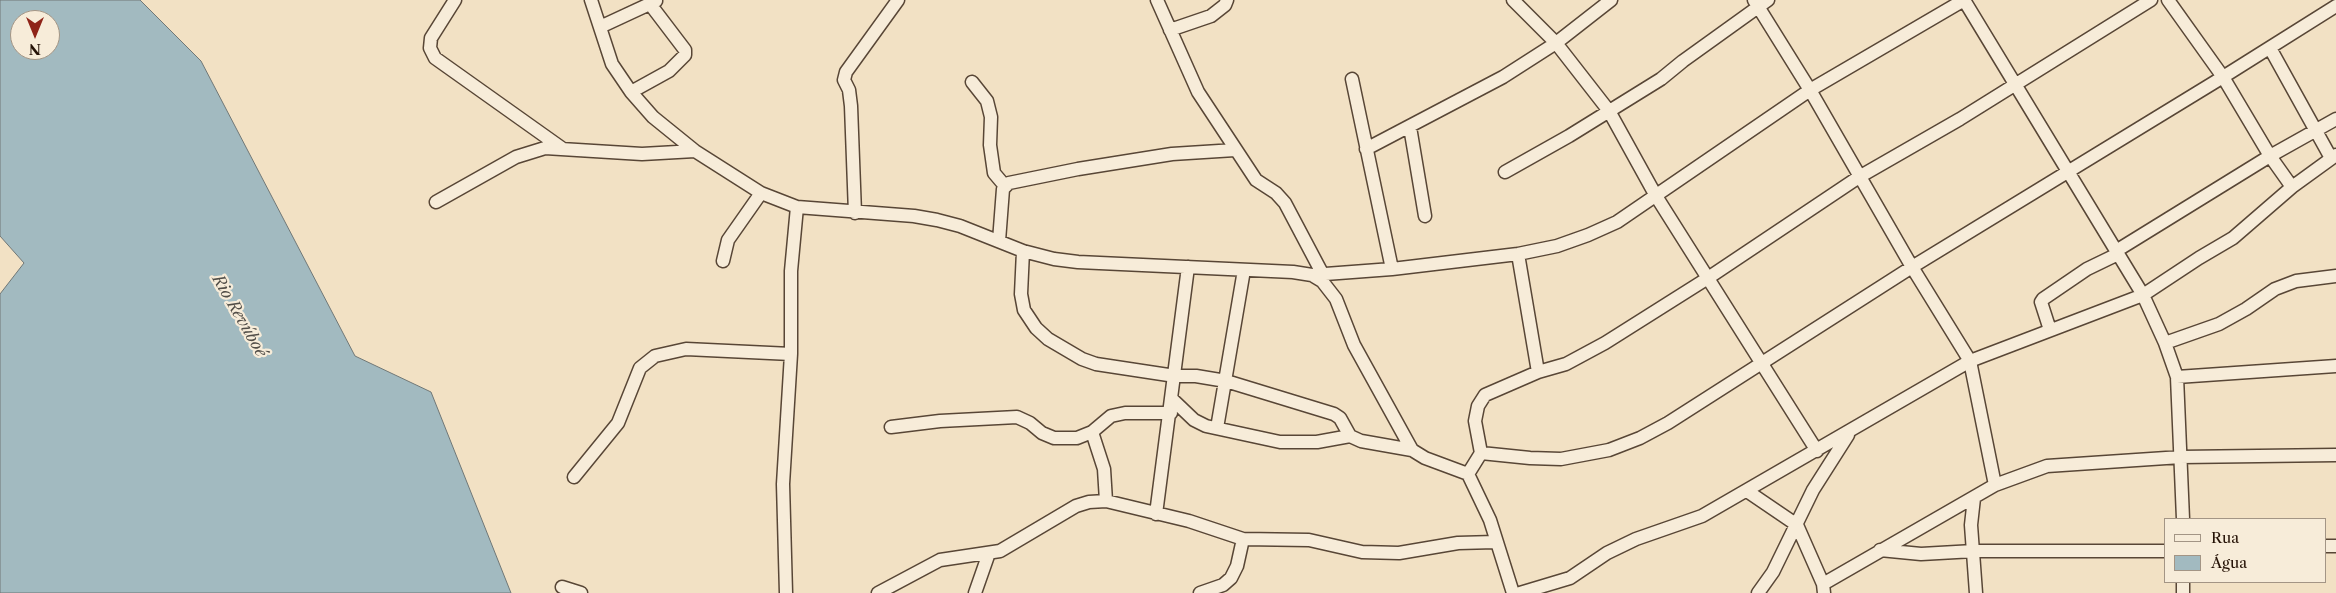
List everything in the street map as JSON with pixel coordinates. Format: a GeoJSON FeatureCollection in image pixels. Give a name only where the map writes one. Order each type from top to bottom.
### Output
{"type":"FeatureCollection","features":[{"type":"Feature","properties":{"kind":"street"},"geometry":{"type":"LineString","coordinates":[[455,0],[431,38],[430,48],[435,58],[563,149]]}},
{"type":"Feature","properties":{"kind":"street"},"geometry":{"type":"LineString","coordinates":[[591,0],[612,64],[631,92],[653,117],[695,151],[761,193],[797,207],[855,213],[914,216],[937,220],[1024,251],[1078,262],[1317,274],[1392,269],[1518,254],[1557,246],[1588,235],[1617,222],[1810,90],[1964,0],[2144,295],[2165,343],[2178,377],[2183,518]]}},
{"type":"Feature","properties":{"kind":"street"},"geometry":{"type":"LineString","coordinates":[[855,213],[851,106],[849,90],[844,80],[846,72],[898,0]]}},
{"type":"Feature","properties":{"kind":"street"},"geometry":{"type":"LineString","coordinates":[[1157,0],[1198,92],[1256,180],[1276,193],[1285,203],[1317,274],[1336,299],[1354,345],[1412,450]]}},
{"type":"Feature","properties":{"kind":"street"},"geometry":{"type":"LineString","coordinates":[[1170,30],[1211,16],[1225,5],[1228,0]]}},
{"type":"Feature","properties":{"kind":"street"},"geometry":{"type":"LineString","coordinates":[[1513,0],[1556,43],[1609,111],[1656,196],[1817,451]]}},
{"type":"Feature","properties":{"kind":"street"},"geometry":{"type":"LineString","coordinates":[[1366,149],[1503,77],[1556,43],[1611,0]]}},
{"type":"Feature","properties":{"kind":"street"},"geometry":{"type":"LineString","coordinates":[[1468,474],[1481,453],[1475,421],[1478,406],[1485,396],[1538,372],[1566,364],[1605,343],[1708,278],[1859,177],[2016,84],[2151,0]]}},
{"type":"Feature","properties":{"kind":"street"},"geometry":{"type":"LineString","coordinates":[[2168,0],[2224,77],[2270,156],[2292,187]]}},
{"type":"Feature","properties":{"kind":"street"},"geometry":{"type":"LineString","coordinates":[[600,27],[654,2],[686,50],[685,55],[669,71],[631,92]]}},
{"type":"Feature","properties":{"kind":"street"},"geometry":{"type":"LineString","coordinates":[[1505,172],[1661,80],[1760,2],[1859,177],[1970,361],[1995,485]]}},
{"type":"Feature","properties":{"kind":"street"},"geometry":{"type":"LineString","coordinates":[[1481,453],[1561,459],[1609,450],[1640,438],[1912,267],[2224,77],[2336,6]]}},
{"type":"Feature","properties":{"kind":"street"},"geometry":{"type":"LineString","coordinates":[[1520,593],[1570,578],[1606,553],[1636,539],[1702,516],[1849,433],[1970,361],[2144,295],[2233,238],[2292,187],[2333,157],[2316,131],[2270,48]]}},
{"type":"Feature","properties":{"kind":"street"},"geometry":{"type":"LineString","coordinates":[[1352,79],[1392,269]]}},
{"type":"Feature","properties":{"kind":"street"},"geometry":{"type":"LineString","coordinates":[[972,82],[987,101],[991,117],[990,145],[994,173],[1005,186],[1000,241]]}},
{"type":"Feature","properties":{"kind":"street"},"geometry":{"type":"LineString","coordinates":[[2050,330],[2041,302],[2043,299],[2087,269],[2117,253],[2270,156],[2336,119]]}},
{"type":"Feature","properties":{"kind":"street"},"geometry":{"type":"LineString","coordinates":[[1410,127],[1425,216]]}},
{"type":"Feature","properties":{"kind":"street"},"geometry":{"type":"LineString","coordinates":[[436,202],[516,157],[545,148],[642,154],[695,151]]}},
{"type":"Feature","properties":{"kind":"street"},"geometry":{"type":"LineString","coordinates":[[1005,186],[1078,168],[1172,154],[1235,150]]}},
{"type":"Feature","properties":{"kind":"street"},"geometry":{"type":"LineString","coordinates":[[723,261],[728,240],[761,193]]}},
{"type":"Feature","properties":{"kind":"street"},"geometry":{"type":"LineString","coordinates":[[786,593],[783,484],[791,354],[791,271],[797,207]]}},
{"type":"Feature","properties":{"kind":"street"},"geometry":{"type":"LineString","coordinates":[[1024,251],[1021,294],[1024,310],[1036,328],[1048,339],[1082,359],[1096,364],[1175,376],[1196,376],[1226,381],[1334,414],[1340,418],[1350,436]]}},
{"type":"Feature","properties":{"kind":"street"},"geometry":{"type":"LineString","coordinates":[[1518,254],[1530,313],[1538,372]]}},
{"type":"Feature","properties":{"kind":"street"},"geometry":{"type":"LineString","coordinates":[[1156,514],[1188,267]]}},
{"type":"Feature","properties":{"kind":"street"},"geometry":{"type":"LineString","coordinates":[[1217,428],[1244,270]]}},
{"type":"Feature","properties":{"kind":"street"},"geometry":{"type":"LineString","coordinates":[[2165,343],[2219,324],[2246,309],[2275,289],[2296,281],[2336,276]]}},
{"type":"Feature","properties":{"kind":"street"},"geometry":{"type":"LineString","coordinates":[[574,477],[618,423],[640,368],[655,356],[686,349],[791,354]]}},
{"type":"Feature","properties":{"kind":"street"},"geometry":{"type":"LineString","coordinates":[[2178,377],[2336,366]]}},
{"type":"Feature","properties":{"kind":"street"},"geometry":{"type":"LineString","coordinates":[[1172,399],[1194,420],[1217,428],[1280,442],[1317,442],[1350,436],[1379,445],[1412,450],[1425,458],[1468,474],[1490,520],[1495,542],[1513,593]]}},
{"type":"Feature","properties":{"kind":"street"},"geometry":{"type":"LineString","coordinates":[[891,427],[940,421],[1017,417],[1030,423],[1042,433],[1054,438],[1077,438],[1092,432],[1112,416],[1125,413],[1170,413]]}},
{"type":"Feature","properties":{"kind":"street"},"geometry":{"type":"LineString","coordinates":[[1092,432],[1104,469],[1106,501]]}},
{"type":"Feature","properties":{"kind":"street"},"geometry":{"type":"LineString","coordinates":[[1758,593],[1773,572],[1813,490],[1849,433]]}},
{"type":"Feature","properties":{"kind":"street"},"geometry":{"type":"LineString","coordinates":[[1747,491],[1797,525],[1823,588],[1880,550],[1995,485],[2047,466],[2181,457],[2336,455]]}},
{"type":"Feature","properties":{"kind":"street"},"geometry":{"type":"LineString","coordinates":[[1974,498],[1971,525],[1976,593]]}},
{"type":"Feature","properties":{"kind":"street"},"geometry":{"type":"LineString","coordinates":[[878,593],[940,560],[1008,547],[1076,506],[1089,502],[1106,501],[1189,521],[1243,539],[1309,540],[1362,552],[1380,554],[1458,544],[1495,542]]}},
{"type":"Feature","properties":{"kind":"street"},"geometry":{"type":"LineString","coordinates":[[1200,593],[1227,581],[1237,566],[1243,539]]}},
{"type":"Feature","properties":{"kind":"street"},"geometry":{"type":"LineString","coordinates":[[1880,550],[1921,554],[1974,551],[2164,551]]}},
{"type":"Feature","properties":{"kind":"street"},"geometry":{"type":"LineString","coordinates":[[975,593],[989,552]]}},
{"type":"Feature","properties":{"kind":"street"},"geometry":{"type":"LineString","coordinates":[[1227,581],[1234,593]]}},
{"type":"Feature","properties":{"kind":"street"},"geometry":{"type":"LineString","coordinates":[[562,587],[581,593]]}},
{"type":"Feature","properties":{"kind":"water","name":"Rio Revúboé"},"geometry":{"type":"Polygon","coordinates":[[[0,0],[140,0],[201,61],[355,356],[431,392],[511,593],[0,593],[0,294],[24,263],[0,236],[0,0]]]}}]}
